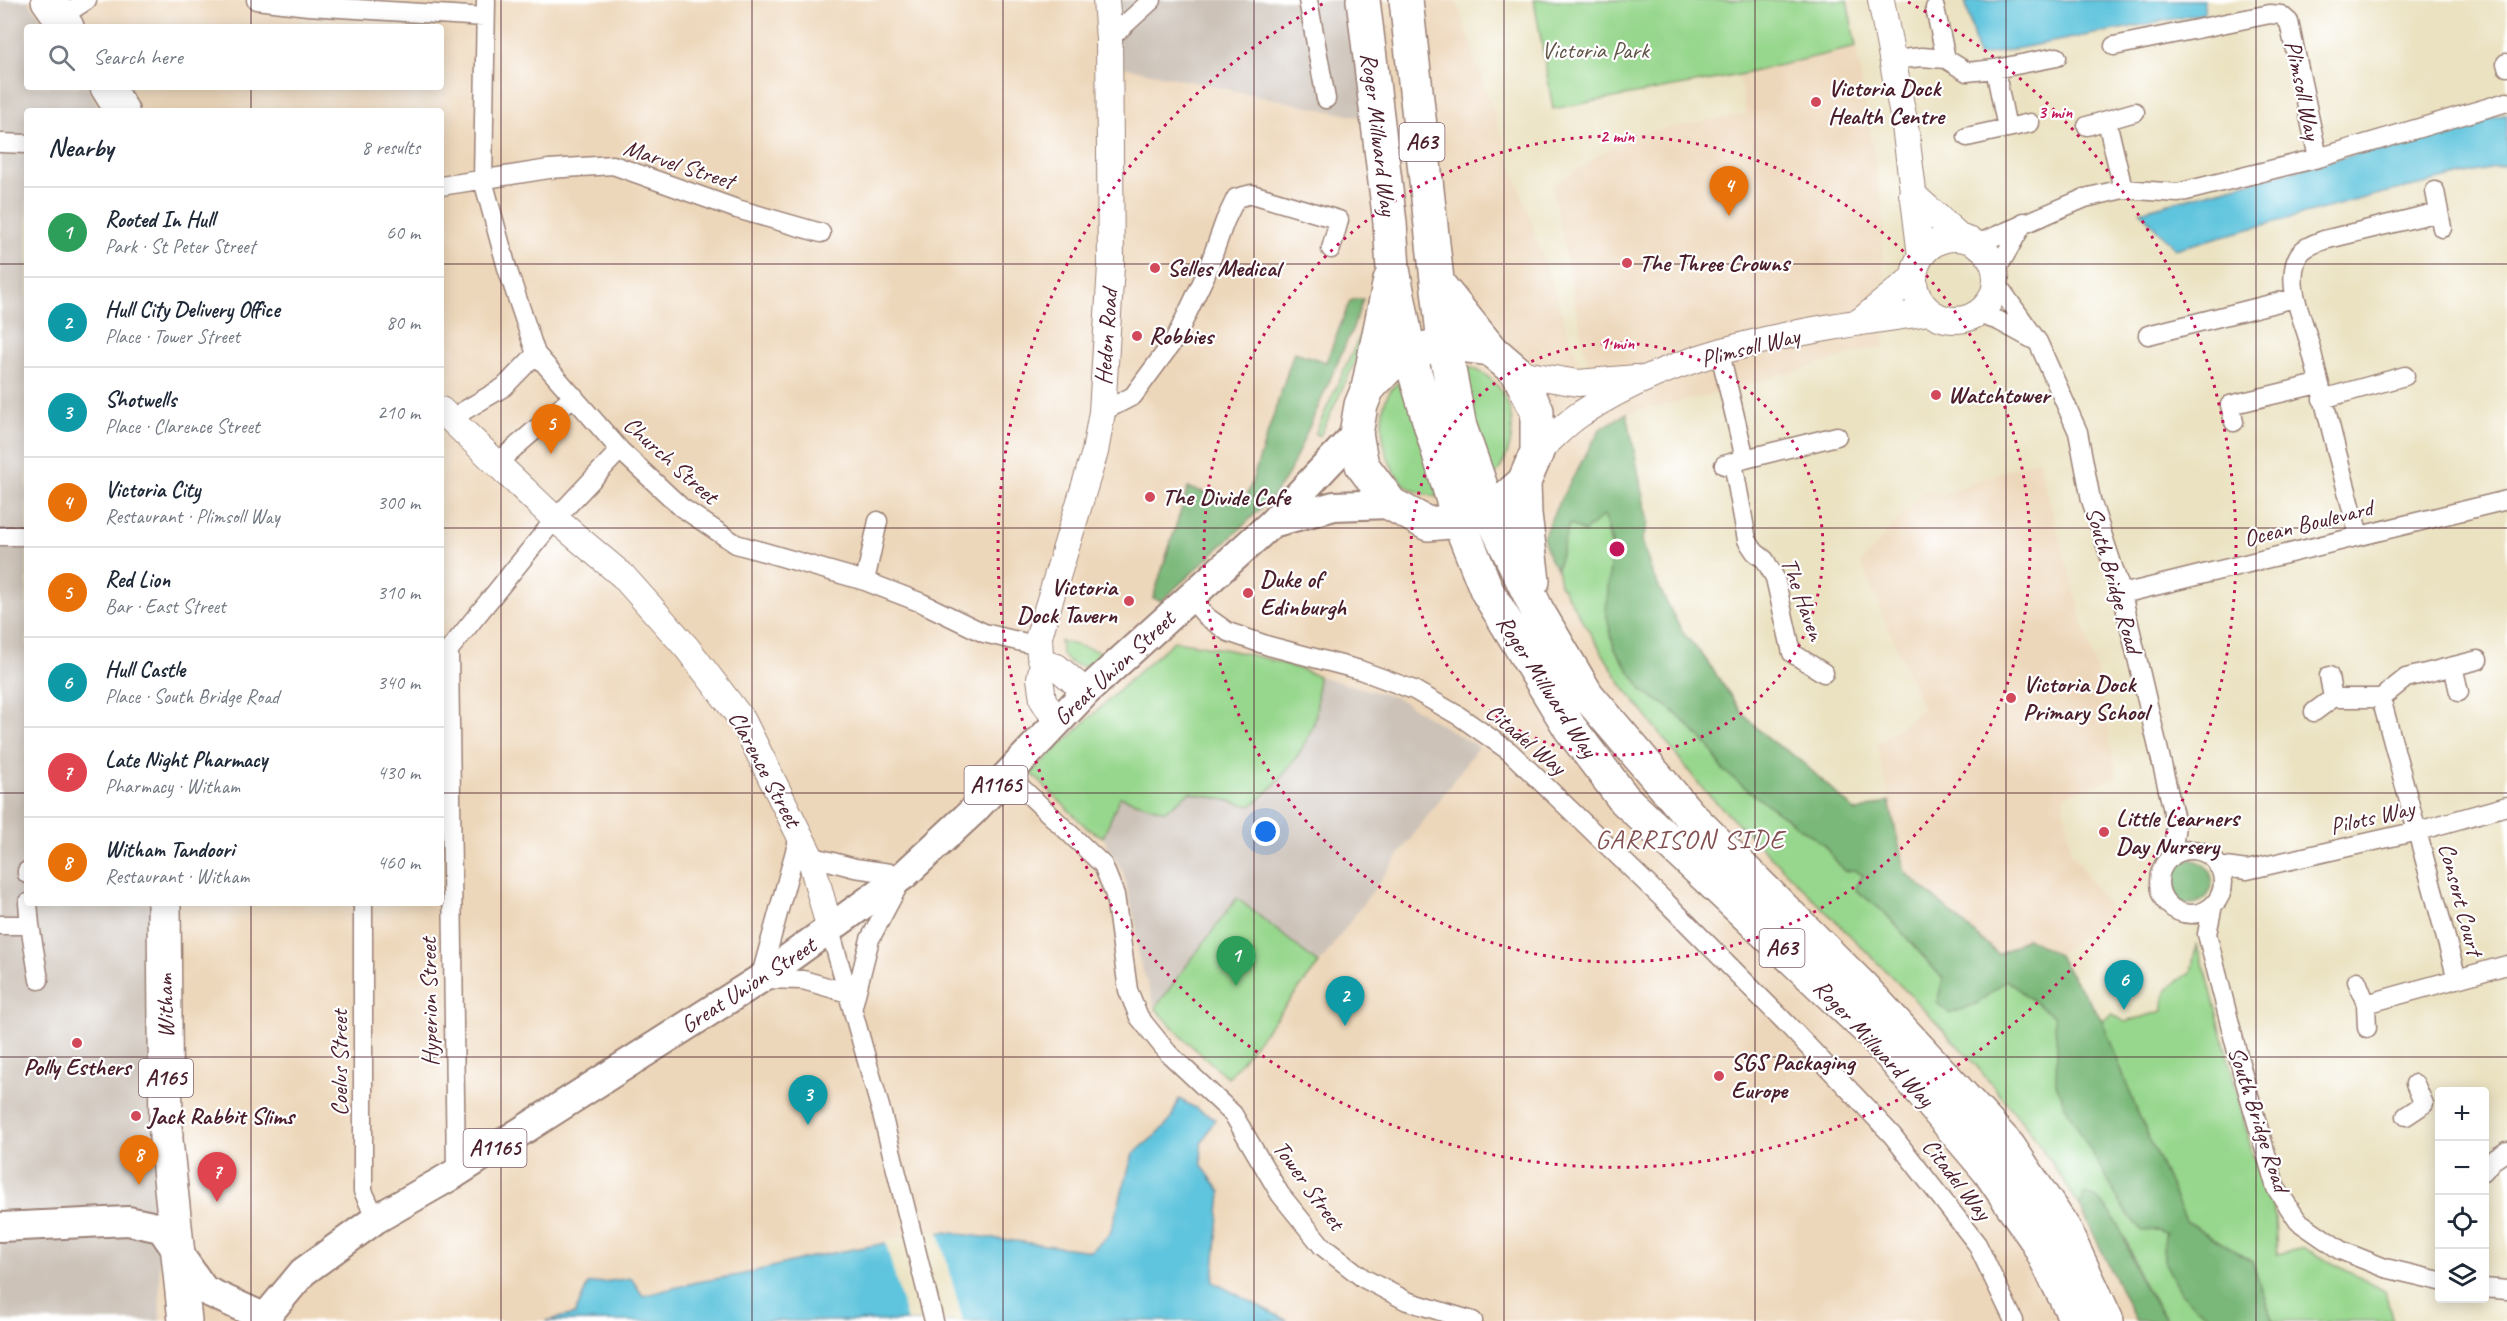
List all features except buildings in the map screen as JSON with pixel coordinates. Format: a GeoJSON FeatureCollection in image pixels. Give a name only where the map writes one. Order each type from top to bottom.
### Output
{"type":"FeatureCollection","features":[{"type":"Feature","properties":{"kind":"highway","name":"Roger Millward Way"},"geometry":{"type":"LineString","coordinates":[[1362,0],[1390,223],[1393,269],[1443,522],[1446,548],[1487,591],[1570,728],[1624,799],[1874,1035],[1989,1171],[2088,1313]]}},
{"type":"Feature","properties":{"kind":"highway","name":"Roger Millward Way"},"geometry":{"type":"LineString","coordinates":[[1406,0],[1444,343],[1460,427],[1490,512],[1537,610],[1587,695],[1689,815],[1861,986],[2008,1147],[2064,1229],[2088,1313]]}},
{"type":"Feature","properties":{"kind":"highway"},"geometry":{"type":"LineString","coordinates":[[108,90],[120,108]]}},
{"type":"Feature","properties":{"kind":"highway","name":"Roger Millward Way"},"geometry":{"type":"LineString","coordinates":[[1356,434],[1393,269]]}},
{"type":"Feature","properties":{"kind":"highway"},"geometry":{"type":"LineString","coordinates":[[1356,434],[1362,465],[1391,504],[1443,522],[1490,512],[1524,482],[1537,452],[1537,411],[1518,373],[1490,349],[1438,284]]}},
{"type":"Feature","properties":{"kind":"highway"},"geometry":{"type":"LineString","coordinates":[[1368,388],[1392,363],[1409,353],[1444,343],[1490,349]]}},
{"type":"Feature","properties":{"kind":"highway","name":"Roger Millward Way"},"geometry":{"type":"LineString","coordinates":[[1524,482],[1525,514],[1537,610]]}},
{"type":"Feature","properties":{"kind":"highway","name":"Witham"},"geometry":{"type":"LineString","coordinates":[[164,906],[166,1140],[185,1321]]}},
{"type":"Feature","properties":{"kind":"highway","name":"Witham"},"geometry":{"type":"LineString","coordinates":[[179,1252],[178,1122],[183,906]]}},
{"type":"Feature","properties":{"kind":"main road","name":"Great Union Street"},"geometry":{"type":"LineString","coordinates":[[179,1252],[204,1290],[263,1318],[303,1272],[376,1219],[456,1173],[760,979],[904,875],[972,812],[1006,773],[1086,692],[1272,524],[1356,434]]}},
{"type":"Feature","properties":{"kind":"main road","name":"Great Union Street"},"geometry":{"type":"LineString","coordinates":[[1272,524],[1334,506],[1391,504]]}},
{"type":"Feature","properties":{"kind":"main road","name":"A1165"},"geometry":{"type":"LineString","coordinates":[[0,1227],[128,1221],[160,1228],[179,1252]]}},
{"type":"Feature","properties":{"kind":"street"},"geometry":{"type":"LineString","coordinates":[[256,0],[308,6],[485,8]]}},
{"type":"Feature","properties":{"kind":"street","name":"Hedon Road"},"geometry":{"type":"LineString","coordinates":[[1057,722],[1043,700],[1040,678],[1041,625],[1095,452],[1102,412],[1111,266],[1109,39],[1106,0]]}},
{"type":"Feature","properties":{"kind":"street"},"geometry":{"type":"LineString","coordinates":[[1109,39],[1152,0]]}},
{"type":"Feature","properties":{"kind":"street"},"geometry":{"type":"LineString","coordinates":[[1308,0],[1326,99]]}},
{"type":"Feature","properties":{"kind":"street"},"geometry":{"type":"LineString","coordinates":[[1881,0],[1905,126],[1917,266],[1915,290],[1921,303],[1941,319],[1967,320],[1978,314],[1988,306],[1994,296],[1997,278],[2024,222]]}},
{"type":"Feature","properties":{"kind":"street","name":"Church Street"},"geometry":{"type":"LineString","coordinates":[[485,8],[483,180],[507,268],[536,354],[620,450],[681,507],[736,544],[865,580],[922,603],[984,633],[1041,655]]}},
{"type":"Feature","properties":{"kind":"street"},"geometry":{"type":"LineString","coordinates":[[1935,8],[1946,59]]}},
{"type":"Feature","properties":{"kind":"street","name":"Plimsoll Way"},"geometry":{"type":"LineString","coordinates":[[2114,46],[2270,14],[2281,15],[2289,22],[2318,158]]}},
{"type":"Feature","properties":{"kind":"street"},"geometry":{"type":"LineString","coordinates":[[1892,60],[1922,57],[1946,59],[1967,72],[2057,57]]}},
{"type":"Feature","properties":{"kind":"street"},"geometry":{"type":"LineString","coordinates":[[1995,69],[2007,128]]}},
{"type":"Feature","properties":{"kind":"street","name":"Plimsoll Way"},"geometry":{"type":"LineString","coordinates":[[1969,241],[2085,198],[2123,189],[2178,192],[2318,158],[2507,102]]}},
{"type":"Feature","properties":{"kind":"street"},"geometry":{"type":"LineString","coordinates":[[2087,126],[2135,112]]}},
{"type":"Feature","properties":{"kind":"street"},"geometry":{"type":"LineString","coordinates":[[2107,121],[2123,189]]}},
{"type":"Feature","properties":{"kind":"street"},"geometry":{"type":"LineString","coordinates":[[1966,137],[2030,123]]}},
{"type":"Feature","properties":{"kind":"street"},"geometry":{"type":"LineString","coordinates":[[0,143],[24,144]]}},
{"type":"Feature","properties":{"kind":"street","name":"Marvel Street"},"geometry":{"type":"LineString","coordinates":[[444,186],[549,169],[612,165],[727,206],[821,233]]}},
{"type":"Feature","properties":{"kind":"street"},"geometry":{"type":"LineString","coordinates":[[2359,535],[2320,392],[2310,344],[2295,298],[2293,275],[2296,258],[2307,246],[2441,220],[2435,191]]}},
{"type":"Feature","properties":{"kind":"street"},"geometry":{"type":"LineString","coordinates":[[1102,412],[1133,396],[1175,339],[1206,274],[1236,198],[1252,194],[1339,220],[1331,249]]}},
{"type":"Feature","properties":{"kind":"street"},"geometry":{"type":"LineString","coordinates":[[1912,195],[1993,260],[1997,278]]}},
{"type":"Feature","properties":{"kind":"street"},"geometry":{"type":"LineString","coordinates":[[1917,266],[1939,241],[1969,241]]}},
{"type":"Feature","properties":{"kind":"street","name":"Plimsoll Way"},"geometry":{"type":"LineString","coordinates":[[1858,322],[1917,266]]}},
{"type":"Feature","properties":{"kind":"street","name":"South Bridge Road"},"geometry":{"type":"LineString","coordinates":[[1997,278],[2038,342],[2078,432],[2091,500],[2122,594],[2176,824],[2172,857]]}},
{"type":"Feature","properties":{"kind":"street"},"geometry":{"type":"LineString","coordinates":[[2148,335],[2295,298]]}},
{"type":"Feature","properties":{"kind":"street","name":"Plimsoll Way"},"geometry":{"type":"LineString","coordinates":[[1537,452],[1580,414],[1644,378],[1720,353],[1858,322],[1930,312]]}},
{"type":"Feature","properties":{"kind":"street"},"geometry":{"type":"LineString","coordinates":[[1978,314],[1999,321],[2038,342]]}},
{"type":"Feature","properties":{"kind":"street","name":"The Haven"},"geometry":{"type":"LineString","coordinates":[[1720,353],[1734,462],[1748,540],[1755,552],[1766,560],[1775,578],[1791,653],[1824,673]]}},
{"type":"Feature","properties":{"kind":"street"},"geometry":{"type":"LineString","coordinates":[[446,415],[504,387],[536,354]]}},
{"type":"Feature","properties":{"kind":"street","name":"Plimsoll Way"},"geometry":{"type":"LineString","coordinates":[[1518,373],[1578,383],[1644,378]]}},
{"type":"Feature","properties":{"kind":"street"},"geometry":{"type":"LineString","coordinates":[[2234,422],[2230,405],[2320,392],[2405,376]]}},
{"type":"Feature","properties":{"kind":"street"},"geometry":{"type":"LineString","coordinates":[[498,463],[574,396]]}},
{"type":"Feature","properties":{"kind":"street","name":"Clarence Street"},"geometry":{"type":"LineString","coordinates":[[446,415],[555,519],[622,576],[687,648],[743,721],[805,844],[850,1001],[934,1321]]}},
{"type":"Feature","properties":{"kind":"street"},"geometry":{"type":"LineString","coordinates":[[1734,462],[1837,436]]}},
{"type":"Feature","properties":{"kind":"street"},"geometry":{"type":"LineString","coordinates":[[445,650],[555,519],[620,450]]}},
{"type":"Feature","properties":{"kind":"street","name":"Ocean Boulevard"},"geometry":{"type":"LineString","coordinates":[[2122,594],[2507,500]]}},
{"type":"Feature","properties":{"kind":"street"},"geometry":{"type":"LineString","coordinates":[[865,580],[878,521]]}},
{"type":"Feature","properties":{"kind":"street"},"geometry":{"type":"LineString","coordinates":[[0,536],[24,536]]}},
{"type":"Feature","properties":{"kind":"street","name":"Citadel Way"},"geometry":{"type":"LineString","coordinates":[[1190,598],[1207,617],[1228,632],[1269,646],[1360,670],[1414,690],[1459,716],[1509,751],[1736,972],[1892,1135],[1977,1245],[2014,1321]]}},
{"type":"Feature","properties":{"kind":"street","name":"Hyperion Street"},"geometry":{"type":"LineString","coordinates":[[445,650],[445,843],[456,1173]]}},
{"type":"Feature","properties":{"kind":"street"},"geometry":{"type":"LineString","coordinates":[[1041,655],[1086,692]]}},
{"type":"Feature","properties":{"kind":"street"},"geometry":{"type":"LineString","coordinates":[[2314,712],[2332,698],[2381,698],[2406,678],[2478,660]]}},
{"type":"Feature","properties":{"kind":"street"},"geometry":{"type":"LineString","coordinates":[[2453,666],[2459,692]]}},
{"type":"Feature","properties":{"kind":"street"},"geometry":{"type":"LineString","coordinates":[[2329,676],[2332,698]]}},
{"type":"Feature","properties":{"kind":"street","name":"Consort Court"},"geometry":{"type":"LineString","coordinates":[[2381,698],[2457,979]]}},
{"type":"Feature","properties":{"kind":"street","name":"Tower Street"},"geometry":{"type":"LineString","coordinates":[[1006,773],[1103,866],[1115,895],[1128,990],[1139,1017],[1168,1053],[1233,1113],[1280,1194],[1322,1246],[1363,1278],[1407,1301],[1473,1321]]}},
{"type":"Feature","properties":{"kind":"street","name":"Pilots Way"},"geometry":{"type":"LineString","coordinates":[[2218,866],[2247,870],[2418,831],[2507,806]]}},
{"type":"Feature","properties":{"kind":"street","name":"South Bridge Road"},"geometry":{"type":"LineString","coordinates":[[2176,824],[2202,853]]}},
{"type":"Feature","properties":{"kind":"street"},"geometry":{"type":"LineString","coordinates":[[805,844],[855,868],[904,875],[870,939],[850,1001],[803,980],[760,979],[805,844]]}},
{"type":"Feature","properties":{"kind":"street"},"geometry":{"type":"LineString","coordinates":[[2207,934],[2184,914],[2174,910],[2166,903],[2159,884],[2164,864],[2172,857],[2191,850],[2202,853],[2218,866],[2222,886],[2216,900]]}},
{"type":"Feature","properties":{"kind":"street"},"geometry":{"type":"LineString","coordinates":[[2184,914],[2205,911],[2247,870]]}},
{"type":"Feature","properties":{"kind":"street","name":"South Bridge Road"},"geometry":{"type":"LineString","coordinates":[[2216,900],[2207,934],[2276,1188],[2298,1221],[2340,1250],[2385,1268],[2435,1280]]}},
{"type":"Feature","properties":{"kind":"street"},"geometry":{"type":"LineString","coordinates":[[28,906],[39,981]]}},
{"type":"Feature","properties":{"kind":"street","name":"Coelus Street"},"geometry":{"type":"LineString","coordinates":[[363,906],[363,1191],[376,1219]]}},
{"type":"Feature","properties":{"kind":"street"},"geometry":{"type":"LineString","coordinates":[[0,925],[30,925]]}},
{"type":"Feature","properties":{"kind":"street","name":"Consort Court"},"geometry":{"type":"LineString","coordinates":[[2366,1004],[2507,965]]}},
{"type":"Feature","properties":{"kind":"street"},"geometry":{"type":"LineString","coordinates":[[2357,981],[2366,1004],[2367,1028]]}},
{"type":"Feature","properties":{"kind":"street"},"geometry":{"type":"LineString","coordinates":[[2406,1116],[2432,1109],[2415,1084]]}},
{"type":"Feature","properties":{"kind":"street"},"geometry":{"type":"LineString","coordinates":[[2489,1288],[2507,1290]]}},
{"type":"Feature","properties":{"kind":"shaded area"},"geometry":{"type":"Polygon","coordinates":[[[0,0],[28,0],[45,24],[24,24],[24,90],[90,90],[98,108],[24,108],[24,906],[154,906],[160,1321],[0,1321],[0,0]]]}},
{"type":"Feature","properties":{"kind":"shaded area"},"geometry":{"type":"Polygon","coordinates":[[[28,0],[1456,0],[1599,423],[1552,186],[1631,135],[1746,114],[1739,75],[1856,47],[1883,210],[1884,347],[1870,349],[1723,392],[1627,413],[1577,470],[1557,506],[1550,560],[1557,568],[1560,584],[1622,685],[1702,788],[1909,994],[1974,1063],[2033,1135],[2090,1224],[2136,1321],[1288,1321],[1213,1283],[1221,1192],[1202,1166],[1201,1144],[1215,1119],[1180,1099],[1170,1121],[1133,1154],[1110,1234],[1091,1251],[944,1232],[807,1258],[643,1296],[631,1278],[612,1282],[576,1314],[545,1321],[160,1321],[154,906],[444,906],[444,108],[98,108],[90,90],[444,90],[444,24],[45,24],[28,0]]]}},
{"type":"Feature","properties":{"kind":"shaded area"},"geometry":{"type":"Polygon","coordinates":[[[1123,0],[1363,0],[1378,121],[1109,64],[1108,9],[1123,0]]]}},
{"type":"Feature","properties":{"kind":"shaded area","name":"Victoria Dock Primary School"},"geometry":{"type":"Polygon","coordinates":[[[2038,459],[2101,687],[2117,778],[2063,796],[2071,852],[2112,913],[2058,955],[2027,938],[1999,955],[1905,872],[1877,744],[1923,709],[1861,563],[1923,491],[1944,494],[2038,459]]]}},
{"type":"Feature","properties":{"kind":"shaded area"},"geometry":{"type":"Polygon","coordinates":[[[1318,676],[1397,698],[1478,747],[1319,964],[1237,898],[1155,1008],[1138,955],[1136,925],[1123,872],[1103,837],[1120,797],[1165,810],[1190,792],[1251,806],[1294,762],[1315,719],[1318,676]]]}},
{"type":"Feature","properties":{"kind":"green space","name":"Victoria Park"},"geometry":{"type":"Polygon","coordinates":[[[1534,0],[1847,0],[1856,47],[1739,75],[1553,109],[1534,0]]]}},
{"type":"Feature","properties":{"kind":"green space"},"geometry":{"type":"Polygon","coordinates":[[[1363,299],[1354,325],[1289,473],[1272,497],[1242,527],[1161,601],[1153,598],[1188,488],[1245,503],[1294,352],[1326,362],[1350,301],[1363,299]]]}},
{"type":"Feature","properties":{"kind":"green space"},"geometry":{"type":"Polygon","coordinates":[[[1362,331],[1368,334],[1320,436],[1315,434],[1362,331]]]}},
{"type":"Feature","properties":{"kind":"green space"},"geometry":{"type":"Polygon","coordinates":[[[1455,364],[1472,368],[1486,375],[1497,385],[1510,412],[1512,428],[1510,443],[1503,464],[1492,478],[1455,364]]]}},
{"type":"Feature","properties":{"kind":"green space"},"geometry":{"type":"Polygon","coordinates":[[[1406,378],[1438,497],[1416,491],[1404,484],[1389,460],[1384,444],[1383,412],[1387,397],[1394,386],[1406,378]]]}},
{"type":"Feature","properties":{"kind":"green space"},"geometry":{"type":"Polygon","coordinates":[[[1627,413],[1648,523],[1642,541],[1652,573],[1684,634],[1704,657],[1743,714],[1769,740],[1798,758],[1856,812],[1889,801],[1905,872],[1999,955],[2027,938],[2058,955],[2102,1020],[2137,1111],[2186,1221],[2252,1262],[2273,1321],[2216,1321],[2180,1292],[2164,1261],[2163,1246],[2166,1234],[2158,1230],[2142,1231],[2125,1211],[2064,1104],[2056,1084],[2057,1048],[2054,1017],[2006,980],[1978,1003],[1950,1014],[1937,1003],[1943,979],[1885,913],[1855,889],[1863,875],[1854,870],[1844,871],[1823,844],[1723,770],[1709,746],[1670,708],[1643,691],[1614,648],[1606,612],[1612,543],[1604,515],[1584,532],[1569,524],[1557,568],[1550,560],[1543,537],[1557,506],[1600,429],[1627,413]]]}},
{"type":"Feature","properties":{"kind":"green space"},"geometry":{"type":"Polygon","coordinates":[[[1604,514],[1643,691],[1670,708],[1709,746],[1724,770],[1754,795],[1823,844],[1844,871],[1854,870],[1863,875],[1855,889],[1885,913],[1943,979],[1978,1002],[2006,979],[2055,1017],[2064,1104],[2084,1137],[2158,1230],[2166,1234],[2163,1246],[2196,1307],[2216,1321],[2167,1321],[2140,1278],[2127,1241],[2084,1195],[2080,1206],[2033,1135],[1974,1063],[1909,994],[1702,788],[1622,685],[1560,584],[1557,568],[1569,523],[1604,514]]]}},
{"type":"Feature","properties":{"kind":"green space"},"geometry":{"type":"Polygon","coordinates":[[[1060,641],[1110,654],[1098,662],[1080,666],[1068,661],[1062,655],[1060,641]]]}},
{"type":"Feature","properties":{"kind":"green space"},"geometry":{"type":"Polygon","coordinates":[[[1174,641],[1247,654],[1318,676],[1316,714],[1311,731],[1289,767],[1251,806],[1190,792],[1165,811],[1120,797],[1103,837],[1088,829],[1031,773],[1174,641]]]}},
{"type":"Feature","properties":{"kind":"green space"},"geometry":{"type":"Polygon","coordinates":[[[2190,860],[2205,867],[2212,882],[2205,897],[2190,904],[2175,897],[2168,882],[2175,867],[2190,860]]]}},
{"type":"Feature","properties":{"kind":"green space"},"geometry":{"type":"Polygon","coordinates":[[[1237,898],[1319,964],[1228,1078],[1185,1040],[1155,1008],[1237,898]]]}},
{"type":"Feature","properties":{"kind":"green space"},"geometry":{"type":"Polygon","coordinates":[[[2196,945],[2207,975],[2253,1156],[2267,1185],[2275,1217],[2277,1254],[2304,1248],[2385,1291],[2393,1321],[2273,1321],[2252,1262],[2186,1221],[2137,1111],[2102,1020],[2113,1014],[2125,1022],[2163,1011],[2166,991],[2178,980],[2191,973],[2196,945]]]}},
{"type":"Feature","properties":{"kind":"green space"},"geometry":{"type":"Polygon","coordinates":[[[2084,1194],[2104,1205],[2112,1216],[2142,1283],[2167,1321],[2136,1321],[2080,1206],[2084,1194]]]}},
{"type":"Feature","properties":{"kind":"water"},"geometry":{"type":"Polygon","coordinates":[[[1965,0],[2203,0],[2205,13],[1978,56],[1965,0]]]}},
{"type":"Feature","properties":{"kind":"water"},"geometry":{"type":"Polygon","coordinates":[[[2507,114],[2507,165],[2379,194],[2175,249],[2140,211],[2507,114]]]}},
{"type":"Feature","properties":{"kind":"water"},"geometry":{"type":"Polygon","coordinates":[[[1179,1099],[1215,1119],[1201,1144],[1202,1166],[1221,1192],[1213,1282],[1288,1321],[545,1321],[575,1314],[588,1284],[631,1278],[643,1296],[807,1258],[944,1232],[1091,1251],[1110,1234],[1133,1154],[1170,1121],[1179,1099]]]}},
{"type":"Feature","properties":{"kind":"pier"},"geometry":{"type":"Polygon","coordinates":[[[938,1230],[963,1321],[907,1321],[885,1240],[938,1230]]]}},
{"type":"Feature","properties":{"kind":"place","name":"Victoria Dock Health Centre"},"geometry":{"type":"Point","coordinates":[1816,102]}},
{"type":"Feature","properties":{"kind":"place","name":"Victoria City"},"geometry":{"type":"Point","coordinates":[1729,216]}},
{"type":"Feature","properties":{"kind":"place","name":"The Three Crowns"},"geometry":{"type":"Point","coordinates":[1627,263]}},
{"type":"Feature","properties":{"kind":"place","name":"Selles Medical"},"geometry":{"type":"Point","coordinates":[1155,268]}},
{"type":"Feature","properties":{"kind":"place","name":"Robbies"},"geometry":{"type":"Point","coordinates":[1137,336]}},
{"type":"Feature","properties":{"kind":"place","name":"Watchtower"},"geometry":{"type":"Point","coordinates":[1936,395]}},
{"type":"Feature","properties":{"kind":"place","name":"Red Lion"},"geometry":{"type":"Point","coordinates":[551,454]}},
{"type":"Feature","properties":{"kind":"place","name":"The Divide Cafe"},"geometry":{"type":"Point","coordinates":[1150,497]}},
{"type":"Feature","properties":{"kind":"place","name":"Duke of Edinburgh"},"geometry":{"type":"Point","coordinates":[1248,593]}},
{"type":"Feature","properties":{"kind":"place","name":"Victoria Dock Tavern"},"geometry":{"type":"Point","coordinates":[1129,601]}},
{"type":"Feature","properties":{"kind":"place","name":"Victoria Dock Primary School"},"geometry":{"type":"Point","coordinates":[2011,698]}},
{"type":"Feature","properties":{"kind":"place","name":"Little Learners Day Nursery"},"geometry":{"type":"Point","coordinates":[2104,832]}},
{"type":"Feature","properties":{"kind":"place","name":"Rooted In Hull"},"geometry":{"type":"Point","coordinates":[1236,986]}},
{"type":"Feature","properties":{"kind":"place","name":"Hull Castle"},"geometry":{"type":"Point","coordinates":[2124,1010]}},
{"type":"Feature","properties":{"kind":"place","name":"Hull City Delivery Office"},"geometry":{"type":"Point","coordinates":[1345,1026]}},
{"type":"Feature","properties":{"kind":"place","name":"Polly Esthers"},"geometry":{"type":"Point","coordinates":[77,1043]}},
{"type":"Feature","properties":{"kind":"place","name":"SGS Packaging Europe"},"geometry":{"type":"Point","coordinates":[1719,1076]}},
{"type":"Feature","properties":{"kind":"place","name":"Jack Rabbit Slims"},"geometry":{"type":"Point","coordinates":[136,1116]}},
{"type":"Feature","properties":{"kind":"place","name":"Shotwells"},"geometry":{"type":"Point","coordinates":[808,1125]}},
{"type":"Feature","properties":{"kind":"place","name":"Witham Tandoori"},"geometry":{"type":"Point","coordinates":[139,1185]}},
{"type":"Feature","properties":{"kind":"place","name":"Late Night Pharmacy"},"geometry":{"type":"Point","coordinates":[217,1202]}},
{"type":"Feature","properties":{"kind":"district","name":"GARRISON SIDE"},"geometry":{"type":"Point","coordinates":[1690,839]}}]}
